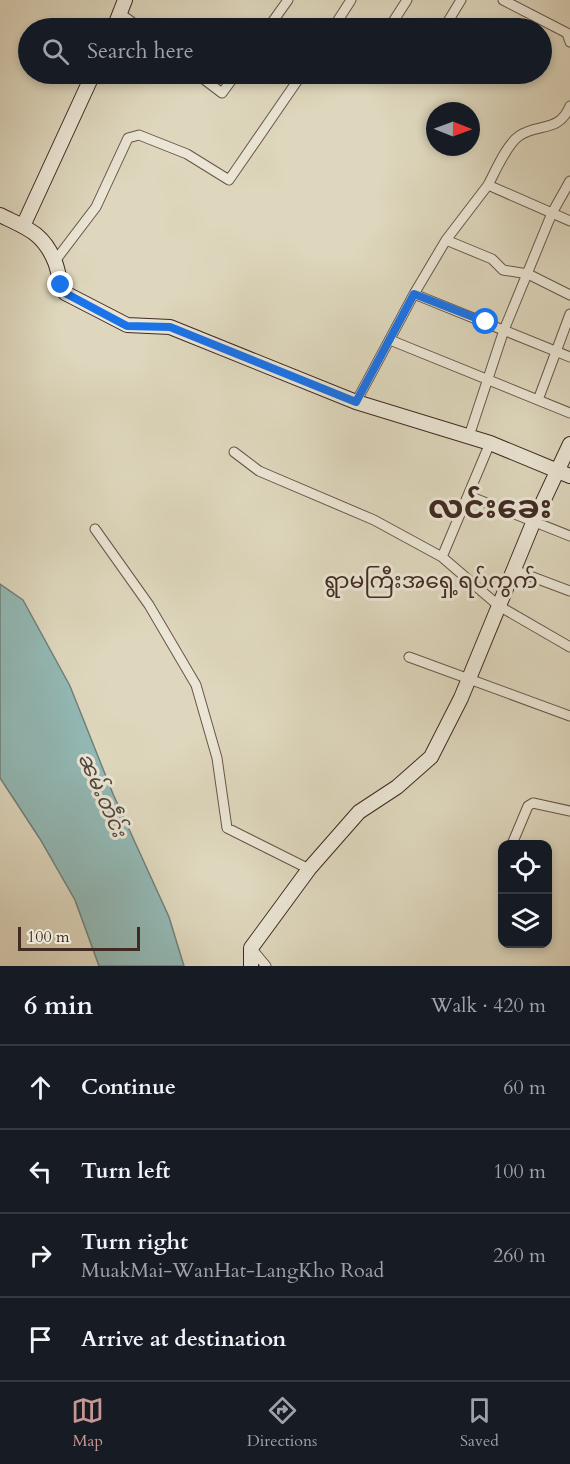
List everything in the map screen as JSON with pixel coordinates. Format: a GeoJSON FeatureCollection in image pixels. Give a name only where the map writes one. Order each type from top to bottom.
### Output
{"type":"FeatureCollection","features":[{"type":"Feature","properties":{"kind":"street"},"geometry":{"type":"LineString","coordinates":[[275,18],[288,0]]}},
{"type":"Feature","properties":{"kind":"street"},"geometry":{"type":"LineString","coordinates":[[339,18],[351,0]]}},
{"type":"Feature","properties":{"kind":"street"},"geometry":{"type":"LineString","coordinates":[[396,18],[407,0]]}},
{"type":"Feature","properties":{"kind":"street"},"geometry":{"type":"LineString","coordinates":[[450,18],[461,0]]}},
{"type":"Feature","properties":{"kind":"street"},"geometry":{"type":"LineString","coordinates":[[503,0],[538,18]]}},
{"type":"Feature","properties":{"kind":"street"},"geometry":{"type":"LineString","coordinates":[[552,25],[567,33],[570,42]]}},
{"type":"Feature","properties":{"kind":"street"},"geometry":{"type":"LineString","coordinates":[[22,226],[88,84]]}},
{"type":"Feature","properties":{"kind":"street"},"geometry":{"type":"LineString","coordinates":[[210,84],[222,93],[229,84]]}},
{"type":"Feature","properties":{"kind":"street"},"geometry":{"type":"LineString","coordinates":[[55,261],[96,207],[128,138],[139,135],[187,154],[230,180],[295,84]]}},
{"type":"Feature","properties":{"kind":"street"},"geometry":{"type":"LineString","coordinates":[[356,402],[446,240],[488,184],[517,137],[559,122],[567,114],[570,106]]}},
{"type":"Feature","properties":{"kind":"street"},"geometry":{"type":"LineString","coordinates":[[469,436],[504,330],[552,213],[570,181]]}},
{"type":"Feature","properties":{"kind":"street"},"geometry":{"type":"LineString","coordinates":[[488,184],[570,221]]}},
{"type":"Feature","properties":{"kind":"street"},"geometry":{"type":"LineString","coordinates":[[0,215],[41,236],[55,261],[65,293],[127,326],[170,327],[356,402],[490,443],[564,473]]}},
{"type":"Feature","properties":{"kind":"street"},"geometry":{"type":"LineString","coordinates":[[446,240],[492,259],[503,270],[528,274],[570,295]]}},
{"type":"Feature","properties":{"kind":"street"},"geometry":{"type":"LineString","coordinates":[[414,294],[570,357]]}},
{"type":"Feature","properties":{"kind":"street"},"geometry":{"type":"LineString","coordinates":[[538,400],[570,314]]}},
{"type":"Feature","properties":{"kind":"street"},"geometry":{"type":"LineString","coordinates":[[390,340],[570,413]]}},
{"type":"Feature","properties":{"kind":"street"},"geometry":{"type":"LineString","coordinates":[[442,557],[490,443]]}},
{"type":"Feature","properties":{"kind":"street"},"geometry":{"type":"LineString","coordinates":[[251,966],[252,948],[309,869],[359,812],[398,787],[431,757],[461,698],[533,522],[564,473],[570,444]]}},
{"type":"Feature","properties":{"kind":"street"},"geometry":{"type":"LineString","coordinates":[[234,452],[259,471],[374,520],[442,557],[499,606],[570,647]]}},
{"type":"Feature","properties":{"kind":"street"},"geometry":{"type":"LineString","coordinates":[[469,496],[570,536]]}},
{"type":"Feature","properties":{"kind":"street"},"geometry":{"type":"LineString","coordinates":[[95,529],[149,605],[196,685],[217,758],[227,828],[309,869]]}},
{"type":"Feature","properties":{"kind":"street"},"geometry":{"type":"LineString","coordinates":[[514,570],[570,591]]}},
{"type":"Feature","properties":{"kind":"street"},"geometry":{"type":"LineString","coordinates":[[409,657],[570,716]]}},
{"type":"Feature","properties":{"kind":"street"},"geometry":{"type":"LineString","coordinates":[[514,840],[528,806],[533,803],[570,811]]}},
{"type":"Feature","properties":{"kind":"street"},"geometry":{"type":"LineString","coordinates":[[252,948],[266,966]]}},
{"type":"Feature","properties":{"kind":"water","name":"ၼမ်ႉတဵင်း"},"geometry":{"type":"Polygon","coordinates":[[[0,584],[23,600],[70,686],[113,794],[169,917],[184,966],[99,966],[75,900],[40,839],[0,778],[0,584]]]}},
{"type":"Feature","properties":{"kind":"district","name":"လင်းခေး"},"geometry":{"type":"Point","coordinates":[490,508]}},
{"type":"Feature","properties":{"kind":"district","name":"ရွာမကြီးအရှေ့ရပ်ကွက်"},"geometry":{"type":"Point","coordinates":[431,581]}},
{"type":"Feature","properties":{"kind":"route"},"geometry":{"type":"LineString","coordinates":[[61,285],[65,293],[127,326],[170,327],[356,402],[414,294],[486,322]]}}]}
